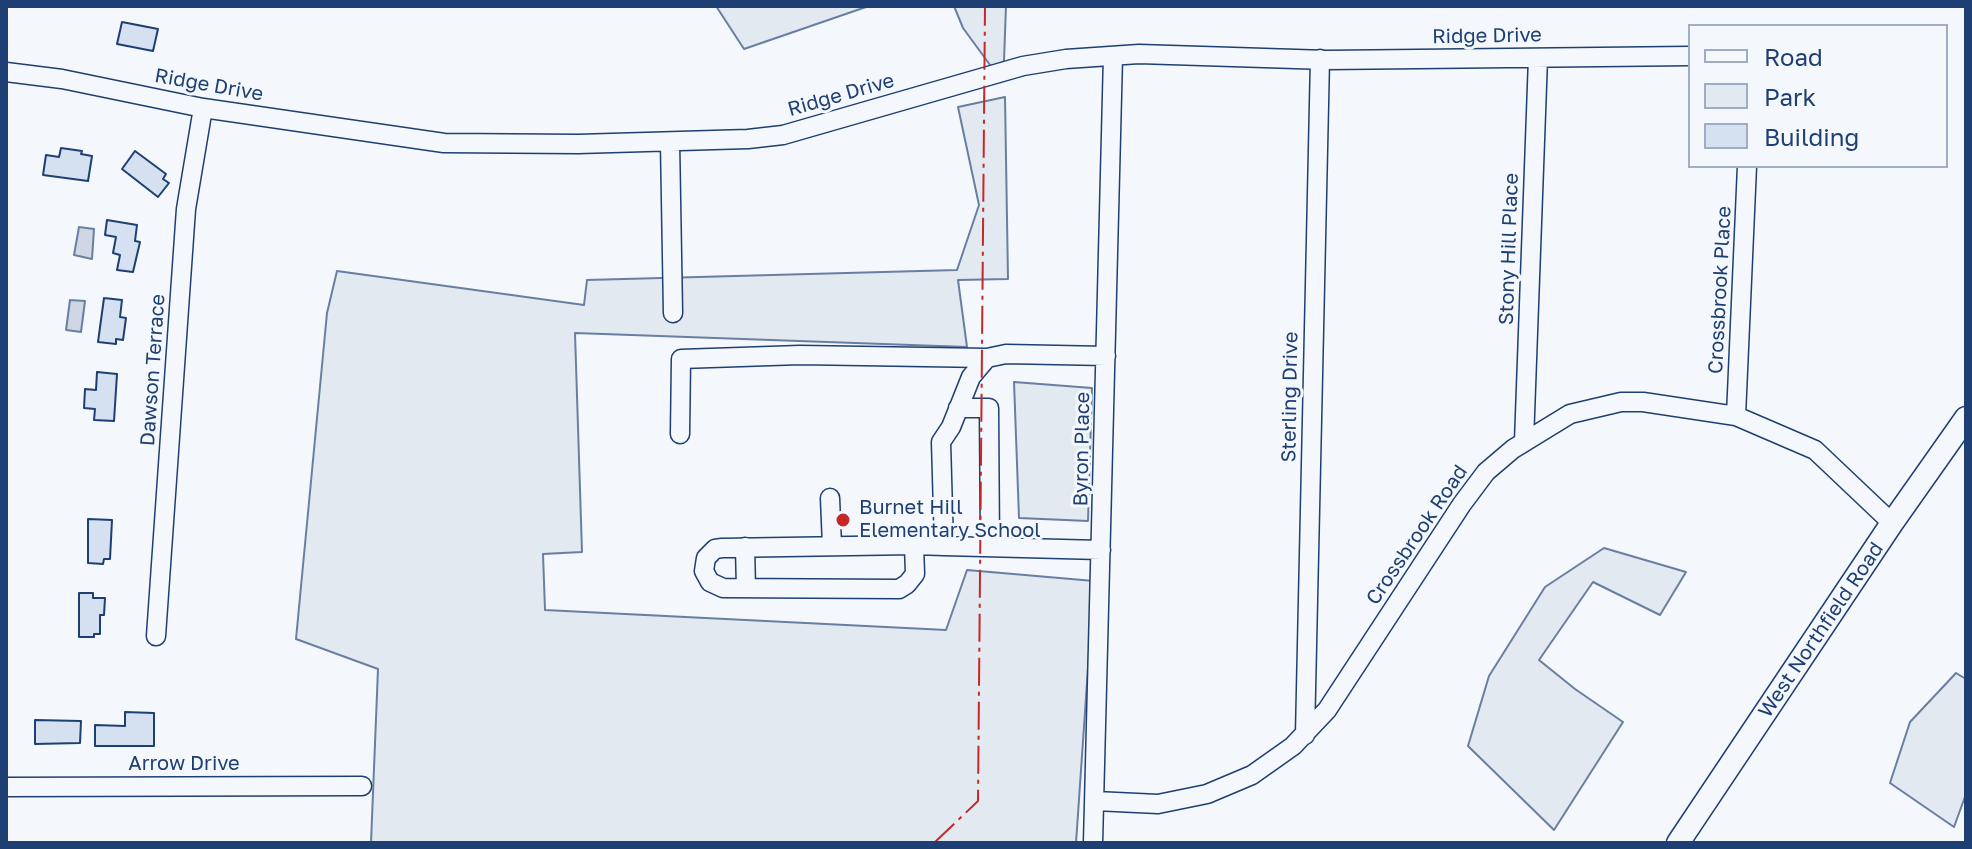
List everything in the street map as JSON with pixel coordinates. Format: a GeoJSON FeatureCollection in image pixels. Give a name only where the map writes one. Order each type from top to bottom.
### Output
{"type":"FeatureCollection","features":[{"type":"Feature","properties":{"kind":"main road","name":"West Northfield Road"},"geometry":{"type":"LineString","coordinates":[[1678,843],[1966,418]]}},
{"type":"Feature","properties":{"kind":"street","name":"Ridge Drive"},"geometry":{"type":"LineString","coordinates":[[6,72],[62,79],[203,108],[444,143],[670,142],[783,135],[1023,66],[1113,56],[1320,59],[1688,56]]}},
{"type":"Feature","properties":{"kind":"street","name":"Byron Place"},"geometry":{"type":"LineString","coordinates":[[1093,843],[1113,56]]}},
{"type":"Feature","properties":{"kind":"street","name":"Stony Hill Place"},"geometry":{"type":"LineString","coordinates":[[1524,442],[1538,58]]}},
{"type":"Feature","properties":{"kind":"street","name":"Sterling Drive"},"geometry":{"type":"LineString","coordinates":[[1305,735],[1320,59]]}},
{"type":"Feature","properties":{"kind":"street","name":"Dawson Terrace"},"geometry":{"type":"LineString","coordinates":[[156,636],[186,209],[203,108]]}},
{"type":"Feature","properties":{"kind":"street"},"geometry":{"type":"LineString","coordinates":[[670,142],[673,313]]}},
{"type":"Feature","properties":{"kind":"street","name":"Crossbrook Place"},"geometry":{"type":"LineString","coordinates":[[1736,416],[1747,168]]}},
{"type":"Feature","properties":{"kind":"street"},"geometry":{"type":"LineString","coordinates":[[680,434],[681,359],[800,355],[1106,356]]}},
{"type":"Feature","properties":{"kind":"street"},"geometry":{"type":"LineString","coordinates":[[944,546],[941,442],[951,427],[971,377],[987,358]]}},
{"type":"Feature","properties":{"kind":"street","name":"Crossbrook Road"},"geometry":{"type":"LineString","coordinates":[[1095,801],[1158,804],[1207,794],[1274,762],[1305,735],[1327,710],[1486,472],[1524,442],[1570,414],[1621,402],[1679,406],[1736,416],[1815,450],[1892,523]]}},
{"type":"Feature","properties":{"kind":"street"},"geometry":{"type":"LineString","coordinates":[[958,408],[989,408],[990,547]]}},
{"type":"Feature","properties":{"kind":"street"},"geometry":{"type":"LineString","coordinates":[[830,498],[832,546]]}},
{"type":"Feature","properties":{"kind":"street"},"geometry":{"type":"LineString","coordinates":[[914,545],[915,574],[899,589],[716,586],[707,578],[704,564],[715,549],[745,547],[914,545],[1101,550]]}},
{"type":"Feature","properties":{"kind":"street"},"geometry":{"type":"LineString","coordinates":[[745,547],[746,588]]}},
{"type":"Feature","properties":{"kind":"street","name":"Arrow Drive"},"geometry":{"type":"LineString","coordinates":[[6,787],[362,786]]}},
{"type":"Feature","properties":{"kind":"green space"},"geometry":{"type":"Polygon","coordinates":[[[716,6],[869,6],[744,49],[716,6]]]}},
{"type":"Feature","properties":{"kind":"green space"},"geometry":{"type":"Polygon","coordinates":[[[954,6],[1006,6],[1004,61],[993,69],[963,28],[954,6]]]}},
{"type":"Feature","properties":{"kind":"green space"},"geometry":{"type":"Polygon","coordinates":[[[1005,97],[1008,279],[958,280],[967,347],[575,333],[582,552],[543,554],[545,610],[946,630],[967,570],[1094,581],[1076,843],[371,843],[378,669],[296,639],[327,313],[337,271],[584,305],[587,280],[957,270],[979,205],[958,107],[1005,97]]]}},
{"type":"Feature","properties":{"kind":"green space"},"geometry":{"type":"Polygon","coordinates":[[[1014,382],[1092,388],[1088,521],[1019,518],[1014,382]]]}},
{"type":"Feature","properties":{"kind":"green space"},"geometry":{"type":"Polygon","coordinates":[[[1604,548],[1686,572],[1660,615],[1593,582],[1539,660],[1623,722],[1554,830],[1468,746],[1489,676],[1545,587],[1604,548]]]}},
{"type":"Feature","properties":{"kind":"green space"},"geometry":{"type":"Polygon","coordinates":[[[1956,673],[1966,679],[1966,794],[1954,827],[1890,783],[1910,722],[1956,673]]]}},
{"type":"Feature","properties":{"kind":"shaded area"},"geometry":{"type":"Polygon","coordinates":[[[79,227],[94,229],[92,259],[74,255],[79,227]]]}},
{"type":"Feature","properties":{"kind":"shaded area"},"geometry":{"type":"Polygon","coordinates":[[[70,300],[85,301],[81,332],[66,330],[70,300]]]}},
{"type":"Feature","properties":{"kind":"building"},"geometry":{"type":"Polygon","coordinates":[[[122,22],[158,29],[153,51],[117,44],[122,22]]]}},
{"type":"Feature","properties":{"kind":"building"},"geometry":{"type":"Polygon","coordinates":[[[61,148],[92,156],[88,181],[43,175],[46,155],[59,157],[61,148]]]}},
{"type":"Feature","properties":{"kind":"building"},"geometry":{"type":"Polygon","coordinates":[[[135,151],[166,174],[163,179],[169,183],[158,197],[122,169],[135,151]]]}},
{"type":"Feature","properties":{"kind":"building"},"geometry":{"type":"Polygon","coordinates":[[[107,220],[137,225],[135,241],[140,242],[133,272],[117,270],[120,255],[113,253],[116,237],[105,235],[107,220]]]}},
{"type":"Feature","properties":{"kind":"building"},"geometry":{"type":"Polygon","coordinates":[[[104,298],[122,300],[120,317],[126,318],[123,340],[116,339],[116,344],[98,342],[104,298]]]}},
{"type":"Feature","properties":{"kind":"building"},"geometry":{"type":"Polygon","coordinates":[[[97,372],[117,374],[114,421],[94,420],[95,409],[84,408],[85,389],[96,390],[97,372]]]}},
{"type":"Feature","properties":{"kind":"building"},"geometry":{"type":"Polygon","coordinates":[[[88,519],[112,520],[110,559],[104,559],[103,564],[88,563],[88,519]]]}},
{"type":"Feature","properties":{"kind":"building"},"geometry":{"type":"Polygon","coordinates":[[[79,593],[93,593],[93,598],[105,598],[104,615],[100,615],[100,634],[94,634],[94,637],[79,637],[79,593]]]}},
{"type":"Feature","properties":{"kind":"building"},"geometry":{"type":"Polygon","coordinates":[[[125,712],[154,713],[154,746],[95,746],[95,725],[125,726],[125,712]]]}},
{"type":"Feature","properties":{"kind":"building"},"geometry":{"type":"Polygon","coordinates":[[[35,720],[81,721],[80,743],[35,744],[35,720]]]}},
{"type":"Feature","properties":{"kind":"power"},"geometry":{"type":"LineString","coordinates":[[934,843],[978,801],[985,6]]}},
{"type":"Feature","properties":{"kind":"place","name":"Burnet Hill Elementary School"},"geometry":{"type":"Point","coordinates":[843,520]}}]}
